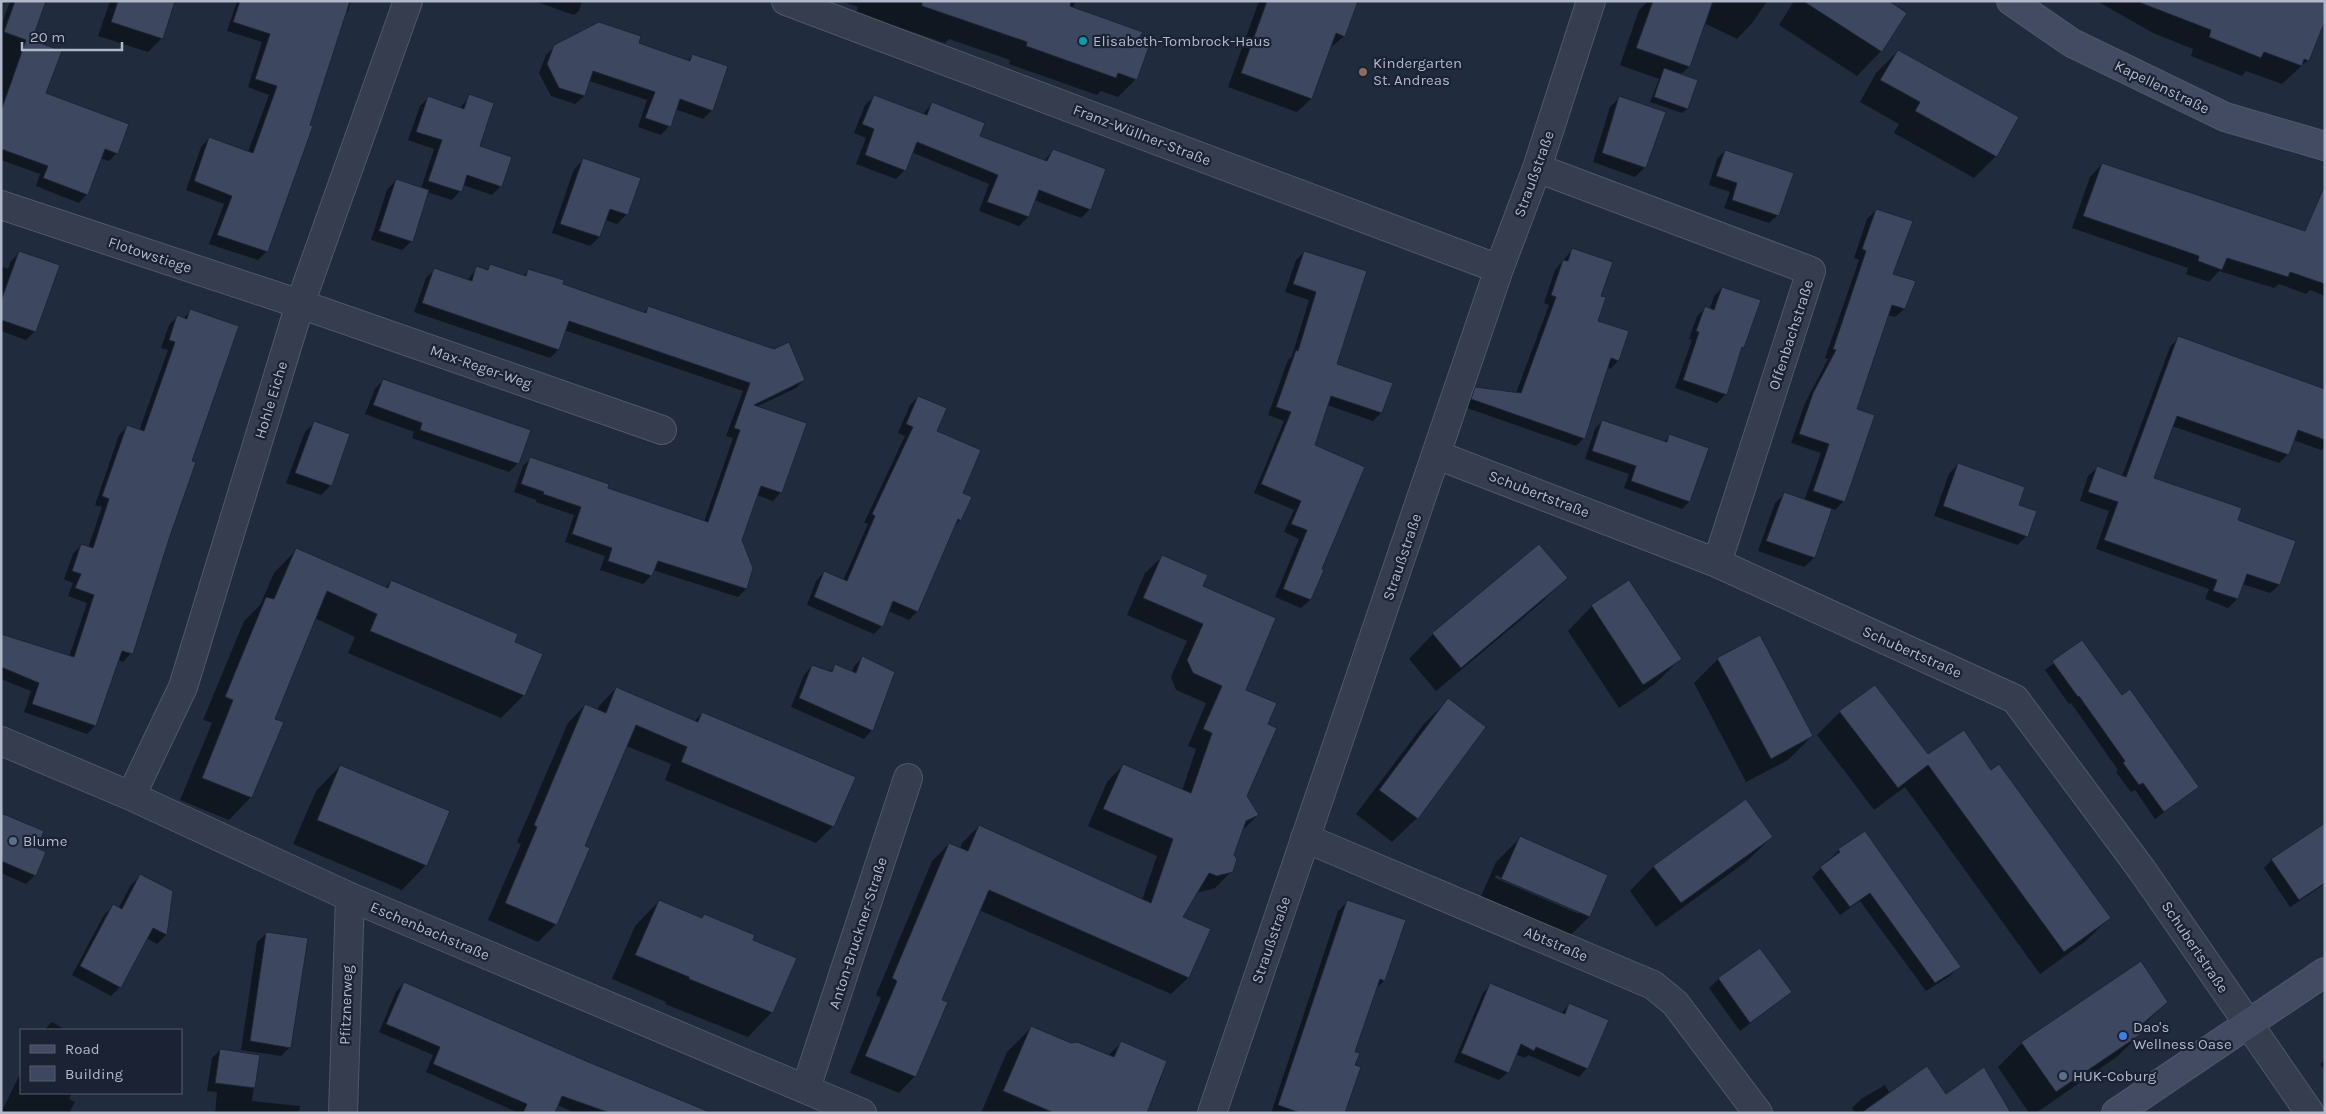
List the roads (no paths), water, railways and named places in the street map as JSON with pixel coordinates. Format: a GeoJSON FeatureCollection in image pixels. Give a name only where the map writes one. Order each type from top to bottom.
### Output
{"type":"FeatureCollection","features":[{"type":"Feature","properties":{"kind":"main road","name":"Kapellenstraße"},"geometry":{"type":"LineString","coordinates":[[2011,1],[2072,43],[2225,117],[2325,146]]}},
{"type":"Feature","properties":{"kind":"main road"},"geometry":{"type":"LineString","coordinates":[[2116,1113],[2325,972]]}},
{"type":"Feature","properties":{"kind":"street","name":"Hohle Eiche"},"geometry":{"type":"LineString","coordinates":[[131,796],[182,687],[300,304],[408,1]]}},
{"type":"Feature","properties":{"kind":"street","name":"Franz-Wüllner-Straße"},"geometry":{"type":"LineString","coordinates":[[786,1],[1499,269]]}},
{"type":"Feature","properties":{"kind":"street","name":"Straußstraße"},"geometry":{"type":"LineString","coordinates":[[1212,1113],[1499,269],[1537,168],[1591,1]]}},
{"type":"Feature","properties":{"kind":"street","name":"Offenbachstraße"},"geometry":{"type":"LineString","coordinates":[[1537,168],[1811,271],[1717,563]]}},
{"type":"Feature","properties":{"kind":"street","name":"Flotowstiege"},"geometry":{"type":"LineString","coordinates":[[1,205],[300,304]]}},
{"type":"Feature","properties":{"kind":"street","name":"Max-Reger-Weg"},"geometry":{"type":"LineString","coordinates":[[300,304],[662,430]]}},
{"type":"Feature","properties":{"kind":"street","name":"Schubertstraße"},"geometry":{"type":"LineString","coordinates":[[1437,455],[1717,563],[2015,698],[2142,870],[2310,1113]]}},
{"type":"Feature","properties":{"kind":"street","name":"Eschenbachstraße"},"geometry":{"type":"LineString","coordinates":[[1,741],[131,796],[350,898],[862,1113]]}},
{"type":"Feature","properties":{"kind":"street","name":"Anton-Bruckner-Straße"},"geometry":{"type":"LineString","coordinates":[[806,1088],[908,778]]}},
{"type":"Feature","properties":{"kind":"street","name":"Abtstraße"},"geometry":{"type":"LineString","coordinates":[[1306,838],[1653,985],[1675,1003],[1758,1113]]}},
{"type":"Feature","properties":{"kind":"street","name":"Pfitznerweg"},"geometry":{"type":"LineString","coordinates":[[343,1113],[350,898]]}},
{"type":"Feature","properties":{"kind":"place","name":"Elisabeth-Tombrock-Haus"},"geometry":{"type":"Point","coordinates":[1083,41]}},
{"type":"Feature","properties":{"kind":"place","name":"Kindergarten St. Andreas"},"geometry":{"type":"Point","coordinates":[1363,72]}},
{"type":"Feature","properties":{"kind":"place","name":"Blume"},"geometry":{"type":"Point","coordinates":[13,841]}},
{"type":"Feature","properties":{"kind":"place","name":"Dao's Wellness Oase"},"geometry":{"type":"Point","coordinates":[2123,1036]}},
{"type":"Feature","properties":{"kind":"place","name":"HUK-Coburg"},"geometry":{"type":"Point","coordinates":[2063,1076]}}]}
